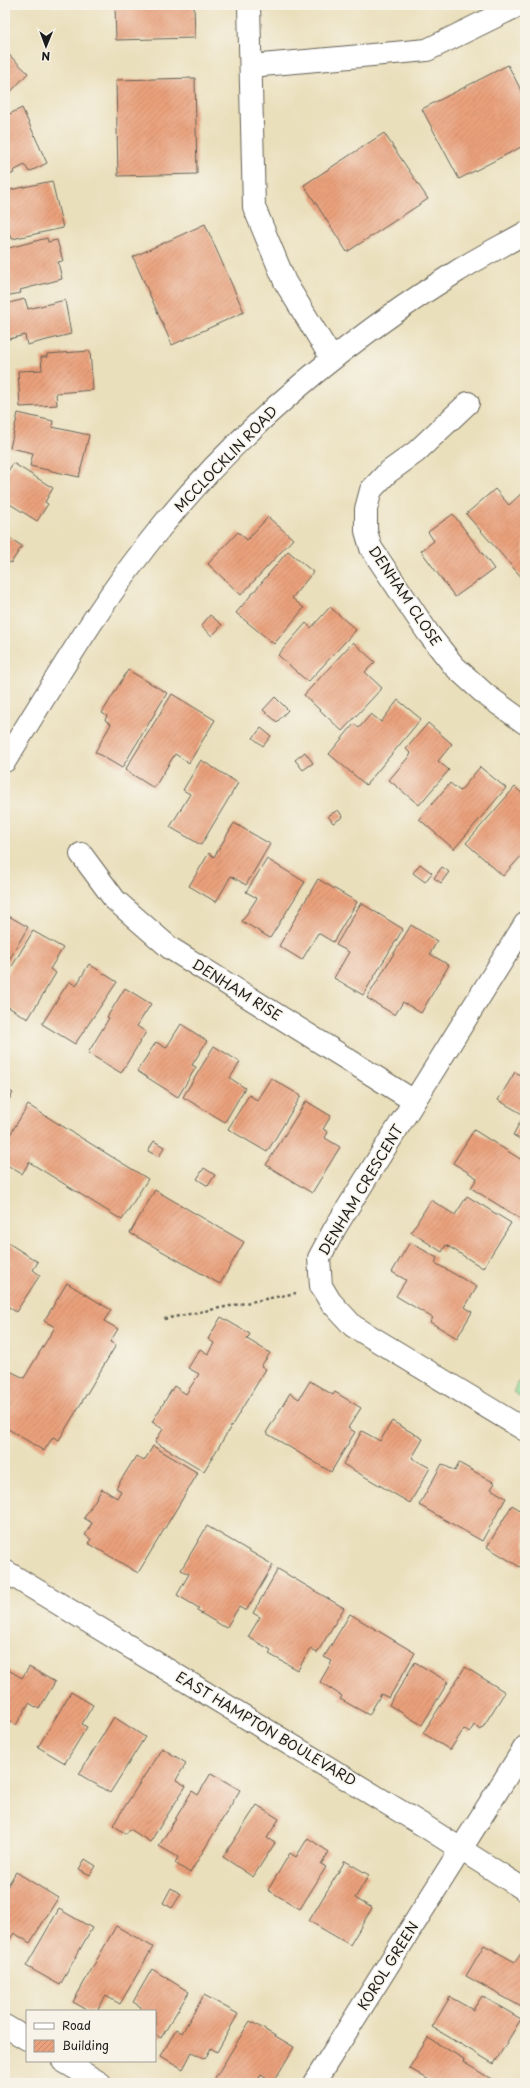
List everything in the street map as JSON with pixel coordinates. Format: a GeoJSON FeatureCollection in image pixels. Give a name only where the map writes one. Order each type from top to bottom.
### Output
{"type":"FeatureCollection","features":[{"type":"Feature","properties":{"kind":"street"},"geometry":{"type":"LineString","coordinates":[[249,5],[254,207],[285,282],[332,359]]}},
{"type":"Feature","properties":{"kind":"street"},"geometry":{"type":"LineString","coordinates":[[251,66],[427,50],[519,5]]}},
{"type":"Feature","properties":{"kind":"street","name":"MCCLOCKLIN ROAD"},"geometry":{"type":"LineString","coordinates":[[5,762],[94,616],[162,526],[200,481],[239,441],[332,359],[389,317],[456,272],[525,233]]}},
{"type":"Feature","properties":{"kind":"street","name":"DENHAM CLOSE"},"geometry":{"type":"LineString","coordinates":[[468,402],[416,452],[387,473],[371,490],[366,509],[366,530],[370,548],[428,633],[454,666],[486,695],[525,723]]}},
{"type":"Feature","properties":{"kind":"street","name":"DENHAM RISE"},"geometry":{"type":"LineString","coordinates":[[81,854],[115,900],[170,948],[414,1101]]}},
{"type":"Feature","properties":{"kind":"street","name":"DENHAM CRESCENT"},"geometry":{"type":"LineString","coordinates":[[525,924],[335,1228],[319,1258],[321,1286],[330,1301],[353,1326],[525,1430]]}},
{"type":"Feature","properties":{"kind":"street","name":"EAST HAMPTON BOULEVARD"},"geometry":{"type":"LineString","coordinates":[[5,1571],[525,1890]]}},
{"type":"Feature","properties":{"kind":"street"},"geometry":{"type":"LineString","coordinates":[[461,1850],[525,1747]]}},
{"type":"Feature","properties":{"kind":"street","name":"KOROL GREEN"},"geometry":{"type":"LineString","coordinates":[[314,2083],[461,1850]]}},
{"type":"Feature","properties":{"kind":"street"},"geometry":{"type":"LineString","coordinates":[[5,2026],[26,2038]]}},
{"type":"Feature","properties":{"kind":"street"},"geometry":{"type":"LineString","coordinates":[[65,2062],[100,2083]]}},
{"type":"Feature","properties":{"kind":"path"},"geometry":{"type":"LineString","coordinates":[[164,1319],[276,1297]]}},
{"type":"Feature","properties":{"kind":"green space"},"geometry":{"type":"Polygon","coordinates":[[[525,1372],[525,1400],[513,1392],[525,1372]]]}},
{"type":"Feature","properties":{"kind":"building"},"geometry":{"type":"Polygon","coordinates":[[[115,5],[194,5],[195,38],[116,40],[115,5]]]}},
{"type":"Feature","properties":{"kind":"building"},"geometry":{"type":"Polygon","coordinates":[[[5,51],[28,73],[5,98],[5,51]]]}},
{"type":"Feature","properties":{"kind":"building"},"geometry":{"type":"Polygon","coordinates":[[[508,65],[525,98],[525,145],[459,179],[422,109],[508,65]]]}},
{"type":"Feature","properties":{"kind":"building"},"geometry":{"type":"Polygon","coordinates":[[[195,78],[197,174],[118,176],[116,80],[195,78]]]}},
{"type":"Feature","properties":{"kind":"building"},"geometry":{"type":"Polygon","coordinates":[[[22,108],[47,163],[29,172],[25,165],[13,171],[14,173],[5,177],[5,116],[22,108]]]}},
{"type":"Feature","properties":{"kind":"building"},"geometry":{"type":"Polygon","coordinates":[[[384,133],[428,199],[347,252],[304,185],[384,133]]]}},
{"type":"Feature","properties":{"kind":"building"},"geometry":{"type":"Polygon","coordinates":[[[52,181],[63,228],[12,239],[11,235],[7,235],[5,226],[5,191],[52,181]]]}},
{"type":"Feature","properties":{"kind":"building"},"geometry":{"type":"Polygon","coordinates":[[[205,224],[244,312],[172,345],[133,257],[205,224]]]}},
{"type":"Feature","properties":{"kind":"building"},"geometry":{"type":"Polygon","coordinates":[[[47,238],[48,242],[57,240],[63,261],[58,262],[62,279],[20,290],[21,293],[5,296],[5,259],[7,258],[5,249],[47,238]]]}},
{"type":"Feature","properties":{"kind":"building"},"geometry":{"type":"Polygon","coordinates":[[[25,299],[28,309],[65,300],[71,334],[27,345],[25,335],[5,340],[5,304],[25,299]]]}},
{"type":"Feature","properties":{"kind":"building"},"geometry":{"type":"Polygon","coordinates":[[[90,351],[93,390],[56,393],[57,405],[20,407],[18,371],[42,370],[41,357],[47,357],[47,354],[90,351]]]}},
{"type":"Feature","properties":{"kind":"building"},"geometry":{"type":"Polygon","coordinates":[[[18,413],[53,421],[52,427],[89,435],[79,477],[30,466],[33,453],[10,448],[18,413]]]}},
{"type":"Feature","properties":{"kind":"building"},"geometry":{"type":"Polygon","coordinates":[[[13,463],[53,488],[45,502],[48,504],[37,521],[5,501],[5,476],[13,463]]]}},
{"type":"Feature","properties":{"kind":"building"},"geometry":{"type":"Polygon","coordinates":[[[495,489],[509,505],[523,492],[525,494],[524,580],[466,514],[495,489]]]}},
{"type":"Feature","properties":{"kind":"building"},"geometry":{"type":"Polygon","coordinates":[[[453,514],[494,569],[455,597],[421,551],[434,541],[428,532],[453,514]]]}},
{"type":"Feature","properties":{"kind":"building"},"geometry":{"type":"Polygon","coordinates":[[[268,517],[293,539],[241,595],[208,564],[238,532],[247,540],[268,517]]]}},
{"type":"Feature","properties":{"kind":"building"},"geometry":{"type":"Polygon","coordinates":[[[5,535],[22,546],[11,563],[5,560],[5,535]]]}},
{"type":"Feature","properties":{"kind":"building"},"geometry":{"type":"Polygon","coordinates":[[[288,551],[313,572],[292,598],[304,608],[274,644],[236,613],[288,551]]]}},
{"type":"Feature","properties":{"kind":"building"},"geometry":{"type":"Polygon","coordinates":[[[330,607],[356,630],[308,682],[278,655],[306,623],[311,628],[330,607]]]}},
{"type":"Feature","properties":{"kind":"building"},"geometry":{"type":"Polygon","coordinates":[[[210,615],[222,625],[212,636],[201,626],[210,615]]]}},
{"type":"Feature","properties":{"kind":"building"},"geometry":{"type":"Polygon","coordinates":[[[353,642],[375,662],[365,672],[382,688],[342,731],[304,695],[353,642]]]}},
{"type":"Feature","properties":{"kind":"building"},"geometry":{"type":"Polygon","coordinates":[[[128,670],[167,693],[122,768],[95,752],[111,724],[105,720],[107,716],[102,713],[128,670]]]}},
{"type":"Feature","properties":{"kind":"building"},"geometry":{"type":"Polygon","coordinates":[[[172,694],[215,720],[189,763],[175,754],[154,788],[125,770],[172,694]]]}},
{"type":"Feature","properties":{"kind":"building"},"geometry":{"type":"Polygon","coordinates":[[[275,697],[288,710],[277,722],[263,710],[275,697]]]}},
{"type":"Feature","properties":{"kind":"building"},"geometry":{"type":"Polygon","coordinates":[[[398,700],[421,719],[366,785],[329,754],[354,724],[359,728],[371,714],[381,722],[398,700]]]}},
{"type":"Feature","properties":{"kind":"building"},"geometry":{"type":"Polygon","coordinates":[[[428,723],[452,744],[438,761],[449,770],[419,805],[389,780],[411,754],[406,749],[428,723]]]}},
{"type":"Feature","properties":{"kind":"building"},"geometry":{"type":"Polygon","coordinates":[[[261,728],[271,736],[263,746],[253,738],[261,728]]]}},
{"type":"Feature","properties":{"kind":"building"},"geometry":{"type":"Polygon","coordinates":[[[305,752],[313,763],[303,770],[295,760],[305,752]]]}},
{"type":"Feature","properties":{"kind":"building"},"geometry":{"type":"Polygon","coordinates":[[[201,760],[238,783],[201,845],[170,827],[190,794],[183,790],[201,760]]]}},
{"type":"Feature","properties":{"kind":"building"},"geometry":{"type":"Polygon","coordinates":[[[480,767],[506,788],[454,849],[419,819],[450,783],[460,791],[480,767]]]}},
{"type":"Feature","properties":{"kind":"building"},"geometry":{"type":"Polygon","coordinates":[[[515,787],[525,796],[525,852],[503,876],[466,843],[515,787]]]}},
{"type":"Feature","properties":{"kind":"building"},"geometry":{"type":"Polygon","coordinates":[[[338,810],[343,817],[333,823],[328,816],[338,810]]]}},
{"type":"Feature","properties":{"kind":"building"},"geometry":{"type":"Polygon","coordinates":[[[234,823],[270,844],[246,885],[231,876],[216,902],[189,886],[209,853],[214,857],[234,823]]]}},
{"type":"Feature","properties":{"kind":"building"},"geometry":{"type":"Polygon","coordinates":[[[267,859],[305,882],[270,938],[242,921],[257,898],[246,892],[267,859]]]}},
{"type":"Feature","properties":{"kind":"building"},"geometry":{"type":"Polygon","coordinates":[[[420,864],[432,873],[425,882],[413,873],[420,864]]]}},
{"type":"Feature","properties":{"kind":"building"},"geometry":{"type":"Polygon","coordinates":[[[442,867],[449,872],[441,883],[434,878],[442,867]]]}},
{"type":"Feature","properties":{"kind":"building"},"geometry":{"type":"Polygon","coordinates":[[[318,879],[357,902],[333,942],[318,933],[302,960],[279,946],[318,879]]]}},
{"type":"Feature","properties":{"kind":"building"},"geometry":{"type":"Polygon","coordinates":[[[361,903],[403,929],[363,995],[334,978],[349,952],[336,945],[361,903]]]}},
{"type":"Feature","properties":{"kind":"building"},"geometry":{"type":"Polygon","coordinates":[[[5,914],[28,927],[5,967],[5,914]]]}},
{"type":"Feature","properties":{"kind":"building"},"geometry":{"type":"Polygon","coordinates":[[[411,925],[437,941],[430,954],[449,965],[421,1013],[403,1002],[395,1015],[367,998],[411,925]]]}},
{"type":"Feature","properties":{"kind":"building"},"geometry":{"type":"Polygon","coordinates":[[[33,931],[63,948],[50,969],[56,973],[28,1019],[5,1005],[5,978],[33,931]]]}},
{"type":"Feature","properties":{"kind":"building"},"geometry":{"type":"Polygon","coordinates":[[[89,964],[117,982],[75,1044],[42,1024],[69,981],[76,986],[89,964]]]}},
{"type":"Feature","properties":{"kind":"building"},"geometry":{"type":"Polygon","coordinates":[[[125,988],[151,1004],[137,1026],[146,1032],[121,1073],[88,1053],[109,1018],[107,1017],[125,988]]]}},
{"type":"Feature","properties":{"kind":"building"},"geometry":{"type":"Polygon","coordinates":[[[181,1024],[207,1041],[192,1065],[196,1067],[178,1097],[137,1071],[156,1042],[166,1048],[181,1024]]]}},
{"type":"Feature","properties":{"kind":"building"},"geometry":{"type":"Polygon","coordinates":[[[214,1046],[240,1062],[230,1078],[245,1088],[225,1122],[183,1097],[214,1046]]]}},
{"type":"Feature","properties":{"kind":"building"},"geometry":{"type":"Polygon","coordinates":[[[515,1072],[525,1077],[525,1142],[513,1135],[524,1115],[498,1100],[515,1072]]]}},
{"type":"Feature","properties":{"kind":"building"},"geometry":{"type":"Polygon","coordinates":[[[271,1078],[301,1096],[267,1152],[228,1129],[249,1095],[257,1100],[271,1078]]]}},
{"type":"Feature","properties":{"kind":"building"},"geometry":{"type":"Polygon","coordinates":[[[5,1088],[13,1093],[5,1106],[5,1088]]]}},
{"type":"Feature","properties":{"kind":"building"},"geometry":{"type":"Polygon","coordinates":[[[306,1101],[331,1116],[323,1129],[328,1132],[325,1138],[340,1147],[312,1193],[266,1165],[306,1101]]]}},
{"type":"Feature","properties":{"kind":"building"},"geometry":{"type":"Polygon","coordinates":[[[28,1105],[148,1179],[122,1220],[29,1162],[22,1174],[5,1164],[5,1143],[28,1105]]]}},
{"type":"Feature","properties":{"kind":"building"},"geometry":{"type":"Polygon","coordinates":[[[474,1130],[525,1162],[524,1221],[471,1188],[477,1178],[453,1163],[474,1130]]]}},
{"type":"Feature","properties":{"kind":"building"},"geometry":{"type":"Polygon","coordinates":[[[154,1141],[164,1147],[159,1157],[148,1151],[154,1141]]]}},
{"type":"Feature","properties":{"kind":"building"},"geometry":{"type":"Polygon","coordinates":[[[204,1168],[215,1175],[208,1186],[197,1179],[204,1168]]]}},
{"type":"Feature","properties":{"kind":"building"},"geometry":{"type":"Polygon","coordinates":[[[155,1190],[244,1242],[220,1284],[130,1233],[155,1190]]]}},
{"type":"Feature","properties":{"kind":"building"},"geometry":{"type":"Polygon","coordinates":[[[467,1196],[511,1223],[483,1268],[446,1245],[442,1252],[411,1232],[431,1200],[455,1215],[467,1196]]]}},
{"type":"Feature","properties":{"kind":"building"},"geometry":{"type":"Polygon","coordinates":[[[5,1241],[38,1262],[33,1270],[40,1275],[16,1312],[9,1307],[5,1314],[5,1241]]]}},
{"type":"Feature","properties":{"kind":"building"},"geometry":{"type":"Polygon","coordinates":[[[410,1242],[437,1258],[435,1263],[477,1287],[465,1307],[472,1312],[457,1338],[430,1322],[433,1318],[396,1296],[406,1280],[392,1272],[410,1242]]]}},
{"type":"Feature","properties":{"kind":"building"},"geometry":{"type":"Polygon","coordinates":[[[67,1283],[111,1310],[104,1321],[118,1329],[110,1342],[116,1345],[59,1440],[53,1437],[44,1451],[5,1427],[5,1380],[10,1371],[24,1378],[55,1327],[44,1321],[67,1283]]]}},
{"type":"Feature","properties":{"kind":"building"},"geometry":{"type":"Polygon","coordinates":[[[221,1317],[250,1334],[247,1339],[270,1353],[261,1366],[266,1369],[204,1471],[155,1442],[163,1429],[152,1422],[174,1386],[186,1394],[199,1374],[188,1368],[200,1349],[208,1354],[214,1343],[208,1339],[221,1317]]]}},
{"type":"Feature","properties":{"kind":"building"},"geometry":{"type":"Polygon","coordinates":[[[310,1381],[333,1395],[335,1392],[361,1408],[348,1428],[355,1432],[331,1472],[266,1433],[290,1393],[299,1399],[310,1381]]]}},
{"type":"Feature","properties":{"kind":"building"},"geometry":{"type":"Polygon","coordinates":[[[392,1421],[423,1439],[412,1458],[430,1468],[410,1503],[343,1464],[362,1431],[380,1441],[392,1421]]]}},
{"type":"Feature","properties":{"kind":"building"},"geometry":{"type":"Polygon","coordinates":[[[153,1446],[198,1473],[138,1573],[88,1543],[91,1539],[85,1535],[92,1523],[84,1518],[102,1489],[117,1498],[121,1491],[116,1488],[136,1456],[144,1461],[153,1446]]]}},
{"type":"Feature","properties":{"kind":"building"},"geometry":{"type":"Polygon","coordinates":[[[459,1463],[495,1483],[491,1489],[506,1498],[482,1541],[419,1505],[442,1464],[455,1471],[459,1463]]]}},
{"type":"Feature","properties":{"kind":"building"},"geometry":{"type":"Polygon","coordinates":[[[512,1505],[525,1513],[525,1558],[520,1567],[487,1547],[512,1505]]]}},
{"type":"Feature","properties":{"kind":"building"},"geometry":{"type":"Polygon","coordinates":[[[207,1526],[273,1565],[246,1611],[239,1607],[226,1628],[197,1611],[199,1608],[177,1595],[189,1574],[181,1570],[207,1526]]]}},
{"type":"Feature","properties":{"kind":"building"},"geometry":{"type":"Polygon","coordinates":[[[278,1569],[344,1608],[317,1653],[310,1649],[298,1670],[269,1654],[271,1650],[248,1637],[260,1617],[253,1613],[278,1569]]]}},
{"type":"Feature","properties":{"kind":"building"},"geometry":{"type":"Polygon","coordinates":[[[350,1614],[415,1653],[389,1698],[381,1694],[369,1715],[340,1699],[342,1696],[320,1682],[332,1661],[324,1657],[350,1614]]]}},
{"type":"Feature","properties":{"kind":"building"},"geometry":{"type":"Polygon","coordinates":[[[415,1662],[448,1682],[422,1725],[389,1705],[415,1662]]]}},
{"type":"Feature","properties":{"kind":"building"},"geometry":{"type":"Polygon","coordinates":[[[29,1667],[55,1682],[39,1709],[29,1703],[16,1725],[5,1718],[5,1668],[22,1678],[29,1667]]]}},
{"type":"Feature","properties":{"kind":"building"},"geometry":{"type":"Polygon","coordinates":[[[465,1667],[505,1692],[481,1730],[474,1725],[469,1733],[464,1729],[450,1750],[423,1733],[465,1667]]]}},
{"type":"Feature","properties":{"kind":"building"},"geometry":{"type":"Polygon","coordinates":[[[71,1692],[93,1705],[82,1724],[87,1727],[65,1763],[38,1747],[71,1692]]]}},
{"type":"Feature","properties":{"kind":"building"},"geometry":{"type":"Polygon","coordinates":[[[114,1717],[145,1737],[110,1793],[79,1774],[114,1717]]]}},
{"type":"Feature","properties":{"kind":"building"},"geometry":{"type":"Polygon","coordinates":[[[162,1748],[186,1763],[176,1780],[186,1786],[150,1842],[130,1829],[126,1834],[113,1825],[162,1748]]]}},
{"type":"Feature","properties":{"kind":"building"},"geometry":{"type":"Polygon","coordinates":[[[211,1773],[240,1790],[190,1873],[175,1863],[178,1857],[159,1846],[192,1791],[198,1795],[211,1773]]]}},
{"type":"Feature","properties":{"kind":"building"},"geometry":{"type":"Polygon","coordinates":[[[257,1805],[279,1819],[267,1838],[275,1843],[253,1877],[223,1857],[257,1805]]]}},
{"type":"Feature","properties":{"kind":"building"},"geometry":{"type":"Polygon","coordinates":[[[308,1838],[329,1852],[321,1864],[326,1867],[300,1909],[268,1890],[290,1853],[296,1857],[308,1838]]]}},
{"type":"Feature","properties":{"kind":"building"},"geometry":{"type":"Polygon","coordinates":[[[85,1859],[96,1866],[90,1875],[79,1869],[85,1859]]]}},
{"type":"Feature","properties":{"kind":"building"},"geometry":{"type":"Polygon","coordinates":[[[345,1861],[369,1875],[355,1898],[372,1908],[350,1945],[309,1921],[345,1861]]]}},
{"type":"Feature","properties":{"kind":"building"},"geometry":{"type":"Polygon","coordinates":[[[16,1872],[58,1898],[30,1943],[14,1933],[5,1947],[5,1890],[16,1872]]]}},
{"type":"Feature","properties":{"kind":"building"},"geometry":{"type":"Polygon","coordinates":[[[171,1888],[181,1894],[172,1908],[163,1903],[171,1888]]]}},
{"type":"Feature","properties":{"kind":"building"},"geometry":{"type":"Polygon","coordinates":[[[59,1909],[92,1928],[60,1985],[26,1966],[59,1909]]]}},
{"type":"Feature","properties":{"kind":"building"},"geometry":{"type":"Polygon","coordinates":[[[116,1926],[153,1947],[120,2004],[106,1996],[98,2010],[87,2010],[73,2002],[116,1926]]]}},
{"type":"Feature","properties":{"kind":"building"},"geometry":{"type":"Polygon","coordinates":[[[484,1945],[515,1962],[522,1952],[525,1953],[525,2009],[466,1976],[484,1945]]]}},
{"type":"Feature","properties":{"kind":"building"},"geometry":{"type":"Polygon","coordinates":[[[152,1969],[189,1992],[161,2038],[156,2036],[156,2010],[140,2010],[141,2007],[133,2002],[152,1969]]]}},
{"type":"Feature","properties":{"kind":"building"},"geometry":{"type":"Polygon","coordinates":[[[204,1995],[238,2014],[217,2052],[211,2048],[205,2059],[192,2052],[183,2069],[161,2056],[176,2029],[182,2033],[204,1995]]]}},
{"type":"Feature","properties":{"kind":"building"},"geometry":{"type":"Polygon","coordinates":[[[482,1996],[521,2019],[494,2064],[432,2027],[450,1997],[473,2010],[482,1996]]]}},
{"type":"Feature","properties":{"kind":"building"},"geometry":{"type":"Polygon","coordinates":[[[250,2021],[294,2047],[273,2083],[261,2075],[256,2083],[212,2083],[250,2021]]]}},
{"type":"Feature","properties":{"kind":"building"},"geometry":{"type":"Polygon","coordinates":[[[428,2038],[464,2059],[463,2062],[498,2083],[434,2083],[409,2068],[428,2038]]]}}]}
